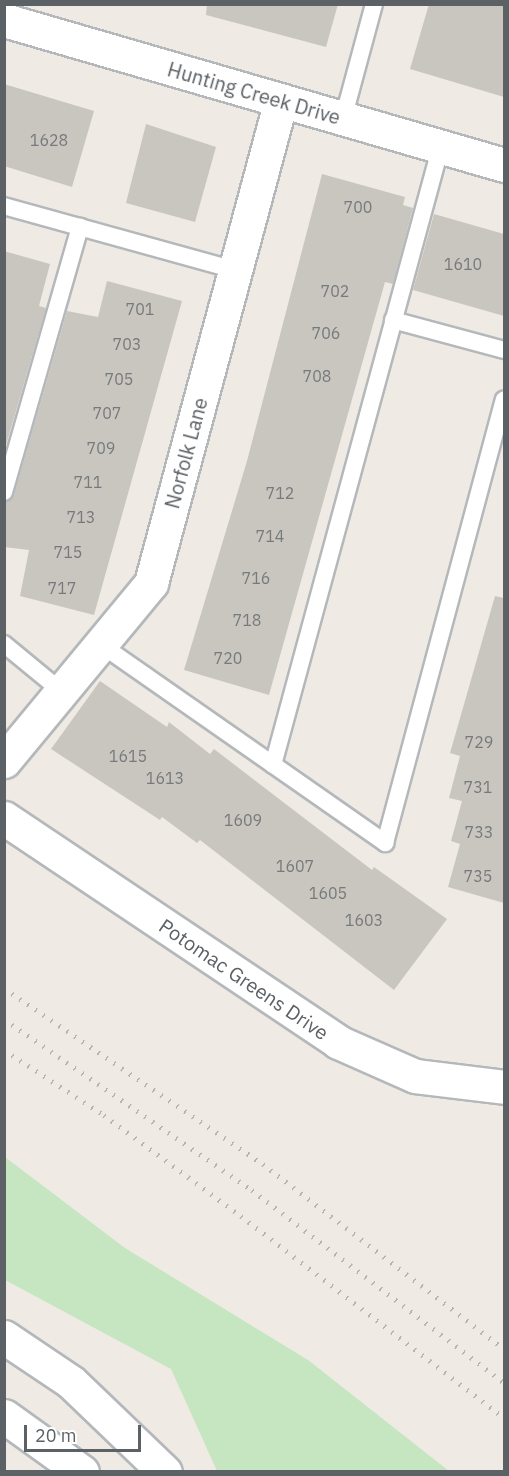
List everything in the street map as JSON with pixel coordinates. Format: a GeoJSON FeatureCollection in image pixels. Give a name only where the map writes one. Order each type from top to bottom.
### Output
{"type":"FeatureCollection","features":[{"type":"Feature","properties":{"kind":"street","name":"Hunting Creek Drive"},"geometry":{"type":"LineString","coordinates":[[4,20],[504,165]]}},
{"type":"Feature","properties":{"kind":"street","name":"Norfolk Lane"},"geometry":{"type":"LineString","coordinates":[[4,761],[151,583],[281,100]]}},
{"type":"Feature","properties":{"kind":"street","name":"Potomac Greens Drive"},"geometry":{"type":"LineString","coordinates":[[4,818],[338,1042],[415,1076],[504,1087]]}},
{"type":"Feature","properties":{"kind":"street"},"geometry":{"type":"LineString","coordinates":[[4,1337],[104,1410],[165,1472]]}},
{"type":"Feature","properties":{"kind":"street"},"geometry":{"type":"LineString","coordinates":[[4,1416],[82,1472]]}},
{"type":"Feature","properties":{"kind":"lane"},"geometry":{"type":"LineString","coordinates":[[343,119],[374,4]]}},
{"type":"Feature","properties":{"kind":"lane"},"geometry":{"type":"LineString","coordinates":[[273,765],[441,146]]}},
{"type":"Feature","properties":{"kind":"lane"},"geometry":{"type":"LineString","coordinates":[[4,206],[235,270]]}},
{"type":"Feature","properties":{"kind":"lane"},"geometry":{"type":"LineString","coordinates":[[4,492],[80,227]]}},
{"type":"Feature","properties":{"kind":"lane"},"geometry":{"type":"LineString","coordinates":[[393,320],[504,350]]}},
{"type":"Feature","properties":{"kind":"lane"},"geometry":{"type":"LineString","coordinates":[[100,644],[385,843],[504,400]]}},
{"type":"Feature","properties":{"kind":"lane"},"geometry":{"type":"LineString","coordinates":[[4,644],[61,691]]}},
{"type":"Feature","properties":{"kind":"green space"},"geometry":{"type":"Polygon","coordinates":[[[5,1157],[125,1248],[308,1360],[449,1471],[217,1471],[171,1369],[5,1280],[5,1157]]]}},
{"type":"Feature","properties":{"kind":"building"},"geometry":{"type":"Polygon","coordinates":[[[207,4],[338,4],[326,47],[206,15],[207,4]]]}},
{"type":"Feature","properties":{"kind":"building"},"geometry":{"type":"Polygon","coordinates":[[[429,4],[504,4],[504,97],[410,69],[429,4]]]}},
{"type":"Feature","properties":{"kind":"building"},"geometry":{"type":"Polygon","coordinates":[[[4,84],[94,111],[72,187],[4,166],[4,84]]]}},
{"type":"Feature","properties":{"kind":"building"},"geometry":{"type":"Polygon","coordinates":[[[146,124],[216,147],[195,222],[126,203],[146,124]]]}},
{"type":"Feature","properties":{"kind":"building"},"geometry":{"type":"Polygon","coordinates":[[[322,174],[405,197],[403,205],[413,208],[393,284],[385,282],[269,695],[184,670],[247,461],[322,174]]]}},
{"type":"Feature","properties":{"kind":"building"},"geometry":{"type":"Polygon","coordinates":[[[434,214],[504,234],[504,316],[413,290],[434,214]]]}},
{"type":"Feature","properties":{"kind":"building"},"geometry":{"type":"Polygon","coordinates":[[[4,251],[50,264],[39,306],[46,308],[4,452],[4,251]]]}},
{"type":"Feature","properties":{"kind":"building"},"geometry":{"type":"Polygon","coordinates":[[[107,281],[182,301],[94,615],[20,596],[29,550],[4,547],[4,502],[14,495],[67,311],[98,317],[107,281]]]}},
{"type":"Feature","properties":{"kind":"building"},"geometry":{"type":"Polygon","coordinates":[[[495,596],[504,598],[504,903],[448,887],[460,844],[451,841],[462,801],[449,798],[460,756],[450,753],[495,596]]]}},
{"type":"Feature","properties":{"kind":"building"},"geometry":{"type":"Polygon","coordinates":[[[100,681],[167,727],[169,722],[210,754],[214,749],[372,870],[374,867],[447,919],[394,990],[200,840],[197,843],[162,817],[160,820],[51,749],[100,681]]]}},
{"type":"Feature","properties":{"kind":"railway"},"geometry":{"type":"LineString","coordinates":[[4,988],[263,1164],[504,1349]]}},
{"type":"Feature","properties":{"kind":"railway"},"geometry":{"type":"LineString","coordinates":[[4,1019],[252,1190],[504,1383]]}},
{"type":"Feature","properties":{"kind":"railway"},"geometry":{"type":"LineString","coordinates":[[4,1050],[104,1115],[241,1216],[504,1418]]}}]}
